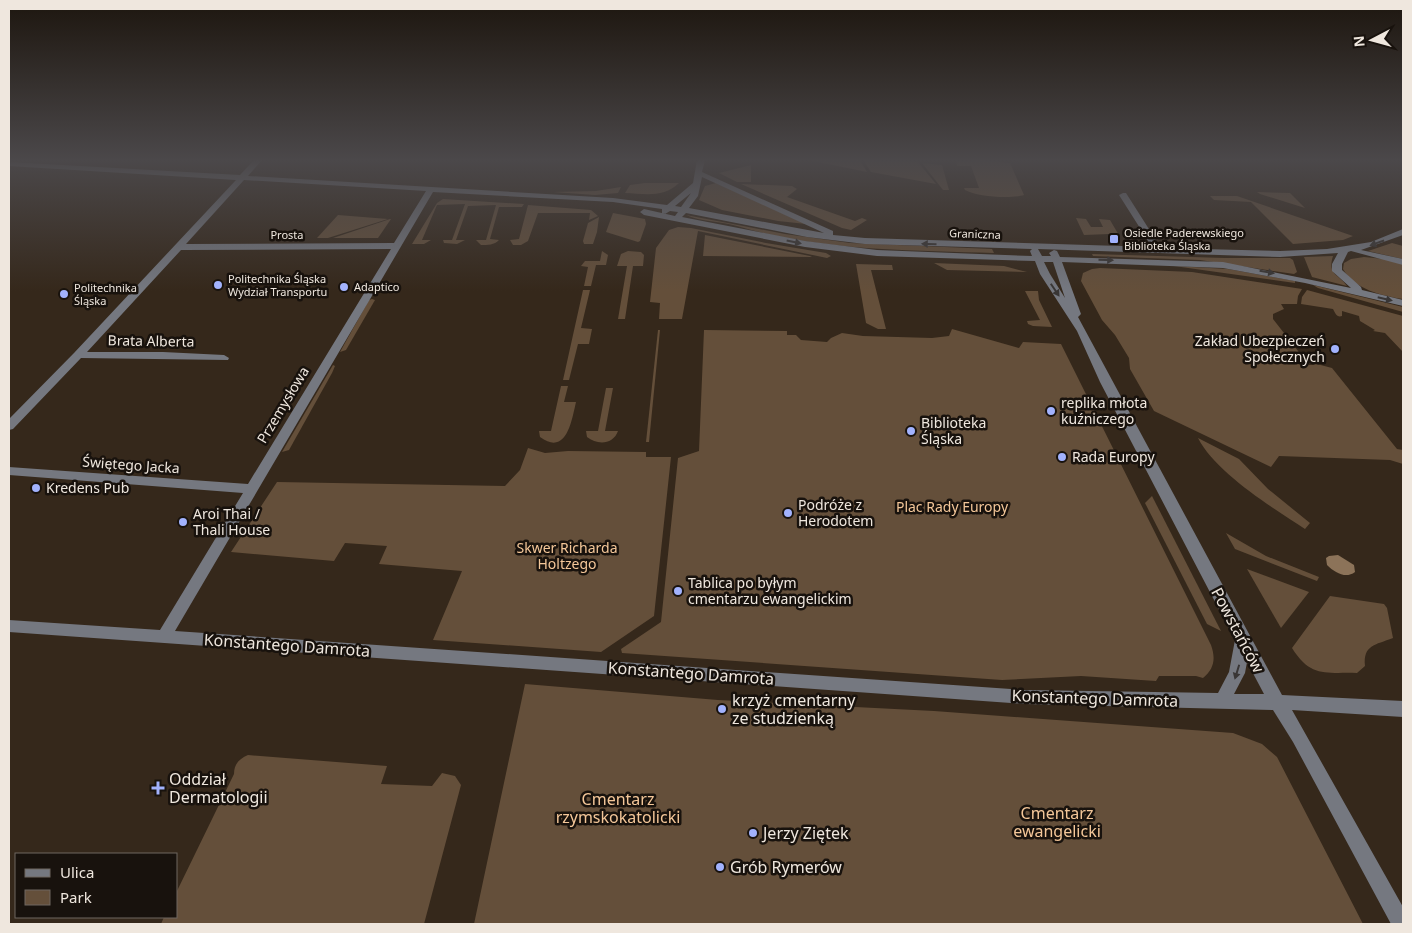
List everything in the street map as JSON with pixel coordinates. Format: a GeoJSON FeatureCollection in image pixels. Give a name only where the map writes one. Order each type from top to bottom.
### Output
{"type":"FeatureCollection","features":[{"type":"Feature","properties":{"kind":"street"},"geometry":{"type":"LineString","coordinates":[[9,426],[219,204]]}},
{"type":"Feature","properties":{"kind":"street","name":"Przemysłowa"},"geometry":{"type":"LineString","coordinates":[[163,638],[421,204]]}},
{"type":"Feature","properties":{"kind":"street","name":"Graniczna"},"geometry":{"type":"LineString","coordinates":[[579,204],[678,218],[840,250],[877,253],[1223,265],[1280,274],[1403,303]]}},
{"type":"Feature","properties":{"kind":"street","name":"Graniczna"},"geometry":{"type":"LineString","coordinates":[[638,204],[684,210],[768,227],[846,239],[884,242],[1280,254],[1347,250],[1380,242],[1403,232]]}},
{"type":"Feature","properties":{"kind":"street"},"geometry":{"type":"LineString","coordinates":[[661,216],[674,204]]}},
{"type":"Feature","properties":{"kind":"street"},"geometry":{"type":"LineString","coordinates":[[678,218],[689,204]]}},
{"type":"Feature","properties":{"kind":"street"},"geometry":{"type":"LineString","coordinates":[[766,204],[846,239]]}},
{"type":"Feature","properties":{"kind":"street"},"geometry":{"type":"LineString","coordinates":[[1128,204],[1159,251]]}},
{"type":"Feature","properties":{"kind":"street","name":"Prosta"},"geometry":{"type":"LineString","coordinates":[[178,247],[396,246]]}},
{"type":"Feature","properties":{"kind":"street","name":"Powstańców"},"geometry":{"type":"LineString","coordinates":[[1033,247],[1044,271],[1082,330]]}},
{"type":"Feature","properties":{"kind":"street","name":"Powstańców"},"geometry":{"type":"LineString","coordinates":[[1051,247],[1082,330],[1106,382],[1243,640],[1299,736],[1402,924]]}},
{"type":"Feature","properties":{"kind":"street"},"geometry":{"type":"LineString","coordinates":[[1366,295],[1345,280],[1338,271],[1337,264],[1347,250],[1403,262]]}},
{"type":"Feature","properties":{"kind":"street","name":"Graniczna"},"geometry":{"type":"LineString","coordinates":[[1001,257],[1044,271]]}},
{"type":"Feature","properties":{"kind":"street","name":"Brata Alberta"},"geometry":{"type":"LineString","coordinates":[[78,355],[163,355],[224,358]]}},
{"type":"Feature","properties":{"kind":"street","name":"Świętego Jacka"},"geometry":{"type":"LineString","coordinates":[[9,471],[250,490]]}},
{"type":"Feature","properties":{"kind":"street","name":"Konstantego Damrota"},"geometry":{"type":"LineString","coordinates":[[9,626],[1025,697],[1222,701],[1403,709]]}},
{"type":"Feature","properties":{"kind":"street"},"geometry":{"type":"LineString","coordinates":[[1222,701],[1237,673],[1243,640]]}},
{"type":"Feature","properties":{"kind":"green space"},"geometry":{"type":"Polygon","coordinates":[[[437,204],[524,204],[522,207],[499,207],[490,239],[499,240],[493,244],[484,245],[481,245],[476,240],[486,240],[496,205],[468,206],[456,240],[465,240],[457,244],[444,243],[443,240],[452,240],[465,204],[437,205],[422,240],[431,240],[424,244],[412,244],[437,204]]]}},
{"type":"Feature","properties":{"kind":"green space"},"geometry":{"type":"Polygon","coordinates":[[[707,204],[761,204],[806,224],[778,221],[722,210],[707,204]]]}},
{"type":"Feature","properties":{"kind":"green space"},"geometry":{"type":"Polygon","coordinates":[[[786,204],[806,204],[855,221],[862,218],[867,220],[851,230],[842,228],[786,204]]]}},
{"type":"Feature","properties":{"kind":"green space"},"geometry":{"type":"Polygon","coordinates":[[[1253,204],[1259,204],[1353,236],[1343,240],[1293,244],[1253,204]]]}},
{"type":"Feature","properties":{"kind":"green space"},"geometry":{"type":"Polygon","coordinates":[[[1291,204],[1301,204],[1305,208],[1291,204]]]}},
{"type":"Feature","properties":{"kind":"green space"},"geometry":{"type":"Polygon","coordinates":[[[528,205],[591,210],[598,216],[589,220],[590,213],[538,213],[528,241],[521,245],[513,245],[510,240],[519,239],[528,205]]]}},
{"type":"Feature","properties":{"kind":"green space"},"geometry":{"type":"Polygon","coordinates":[[[613,213],[645,219],[646,224],[640,241],[606,232],[613,213]]]}},
{"type":"Feature","properties":{"kind":"green space"},"geometry":{"type":"Polygon","coordinates":[[[338,215],[388,219],[328,238],[317,238],[338,215]]]}},
{"type":"Feature","properties":{"kind":"green space"},"geometry":{"type":"Polygon","coordinates":[[[686,215],[785,234],[850,243],[992,249],[994,253],[897,250],[833,245],[769,234],[686,215]]]}},
{"type":"Feature","properties":{"kind":"green space"},"geometry":{"type":"Polygon","coordinates":[[[599,217],[593,244],[584,244],[583,241],[588,223],[599,217]]]}},
{"type":"Feature","properties":{"kind":"green space"},"geometry":{"type":"Polygon","coordinates":[[[1076,218],[1086,219],[1091,227],[1103,227],[1099,219],[1110,220],[1120,237],[1109,234],[1084,235],[1076,218]]]}},
{"type":"Feature","properties":{"kind":"green space"},"geometry":{"type":"Polygon","coordinates":[[[390,219],[378,238],[333,238],[390,219]]]}},
{"type":"Feature","properties":{"kind":"green space"},"geometry":{"type":"Polygon","coordinates":[[[678,227],[826,253],[831,256],[827,258],[698,231],[682,319],[659,319],[660,303],[650,302],[656,248],[669,230],[678,227]]]}},
{"type":"Feature","properties":{"kind":"green space"},"geometry":{"type":"Polygon","coordinates":[[[705,235],[810,256],[812,257],[703,256],[705,235]]]}},
{"type":"Feature","properties":{"kind":"green space"},"geometry":{"type":"Polygon","coordinates":[[[1392,243],[1403,246],[1403,259],[1368,251],[1392,243]]]}},
{"type":"Feature","properties":{"kind":"green space"},"geometry":{"type":"Polygon","coordinates":[[[602,251],[608,255],[606,265],[596,265],[591,286],[584,286],[588,267],[581,266],[585,261],[600,261],[602,251]]]}},
{"type":"Feature","properties":{"kind":"green space"},"geometry":{"type":"Polygon","coordinates":[[[628,251],[641,252],[644,255],[643,266],[633,266],[625,319],[618,319],[627,266],[617,266],[621,254],[628,251]]]}},
{"type":"Feature","properties":{"kind":"green space"},"geometry":{"type":"Polygon","coordinates":[[[1092,254],[1290,258],[1293,260],[1297,272],[1294,274],[1200,260],[1093,256],[1092,254]]]}},
{"type":"Feature","properties":{"kind":"green space"},"geometry":{"type":"Polygon","coordinates":[[[1333,256],[1333,271],[1347,286],[1312,277],[1304,257],[1333,256]]]}},
{"type":"Feature","properties":{"kind":"green space"},"geometry":{"type":"Polygon","coordinates":[[[1364,257],[1384,259],[1403,264],[1403,299],[1369,290],[1354,282],[1348,276],[1343,269],[1344,263],[1351,259],[1364,257]]]}},
{"type":"Feature","properties":{"kind":"green space"},"geometry":{"type":"Polygon","coordinates":[[[934,263],[1004,266],[1027,272],[947,270],[934,263]]]}},
{"type":"Feature","properties":{"kind":"green space"},"geometry":{"type":"Polygon","coordinates":[[[856,264],[892,265],[893,270],[871,270],[886,329],[878,329],[866,323],[856,264]]]}},
{"type":"Feature","properties":{"kind":"green space"},"geometry":{"type":"Polygon","coordinates":[[[1174,266],[1228,269],[1295,281],[1295,283],[1174,266]]]}},
{"type":"Feature","properties":{"kind":"green space"},"geometry":{"type":"Polygon","coordinates":[[[1100,268],[1192,272],[1302,289],[1298,296],[1297,304],[1281,304],[1284,309],[1273,314],[1273,319],[1309,365],[1314,365],[1313,363],[1332,368],[1397,449],[1403,450],[1403,464],[1390,460],[1279,456],[1271,467],[1154,411],[1130,369],[1129,358],[1115,335],[1102,320],[1081,281],[1083,273],[1100,268]]]}},
{"type":"Feature","properties":{"kind":"green space"},"geometry":{"type":"Polygon","coordinates":[[[1313,285],[1403,307],[1403,312],[1318,288],[1313,285]]]}},
{"type":"Feature","properties":{"kind":"green space"},"geometry":{"type":"Polygon","coordinates":[[[583,290],[590,290],[581,328],[592,329],[589,344],[578,344],[569,380],[563,380],[583,290]]]}},
{"type":"Feature","properties":{"kind":"green space"},"geometry":{"type":"Polygon","coordinates":[[[1307,290],[1403,316],[1403,352],[1385,333],[1373,331],[1375,330],[1360,321],[1359,316],[1342,311],[1342,316],[1339,316],[1336,315],[1333,309],[1301,304],[1302,297],[1307,290]]]}},
{"type":"Feature","properties":{"kind":"green space"},"geometry":{"type":"Polygon","coordinates":[[[1025,291],[1038,291],[1039,300],[1052,327],[1028,324],[1027,321],[1040,320],[1025,291]]]}},
{"type":"Feature","properties":{"kind":"green space"},"geometry":{"type":"Polygon","coordinates":[[[369,300],[375,300],[346,350],[340,352],[369,300]]]}},
{"type":"Feature","properties":{"kind":"green space","name":"Plac Rady Europy"},"geometry":{"type":"Polygon","coordinates":[[[952,329],[1019,348],[1023,342],[1061,344],[1211,645],[1213,663],[1207,675],[1203,678],[1196,676],[1159,676],[1156,681],[1081,676],[1002,680],[622,653],[621,649],[661,622],[678,458],[699,451],[704,330],[787,331],[787,335],[796,335],[801,340],[827,342],[842,333],[863,336],[932,338],[949,336],[952,329]]]}},
{"type":"Feature","properties":{"kind":"green space"},"geometry":{"type":"Polygon","coordinates":[[[658,330],[660,330],[649,442],[646,442],[658,330]]]}},
{"type":"Feature","properties":{"kind":"green space"},"geometry":{"type":"Polygon","coordinates":[[[333,365],[335,366],[332,373],[289,450],[282,452],[333,365]]]}},
{"type":"Feature","properties":{"kind":"green space"},"geometry":{"type":"Polygon","coordinates":[[[561,386],[568,386],[564,402],[576,402],[567,433],[556,442],[549,442],[540,437],[539,431],[551,431],[561,386]]]}},
{"type":"Feature","properties":{"kind":"green space"},"geometry":{"type":"Polygon","coordinates":[[[606,388],[613,388],[605,431],[618,431],[616,436],[609,441],[600,442],[587,437],[586,431],[598,431],[606,388]]]}},
{"type":"Feature","properties":{"kind":"green space"},"geometry":{"type":"Polygon","coordinates":[[[1198,438],[1239,459],[1268,489],[1310,523],[1305,529],[1246,489],[1218,464],[1206,451],[1198,438]]]}},
{"type":"Feature","properties":{"kind":"green space","name":"Skwer Richarda Holtzego"},"geometry":{"type":"Polygon","coordinates":[[[528,448],[545,453],[568,451],[646,452],[646,457],[671,457],[654,616],[601,652],[433,640],[462,571],[379,564],[387,546],[345,543],[334,561],[231,552],[277,482],[505,486],[520,470],[528,448]]]}},
{"type":"Feature","properties":{"kind":"green space"},"geometry":{"type":"Polygon","coordinates":[[[1152,496],[1221,631],[1207,624],[1145,503],[1152,496]]]}},
{"type":"Feature","properties":{"kind":"green space"},"geometry":{"type":"Polygon","coordinates":[[[1226,533],[1266,556],[1319,577],[1317,581],[1235,549],[1226,533]]]}},
{"type":"Feature","properties":{"kind":"green space"},"geometry":{"type":"Polygon","coordinates":[[[1247,569],[1309,592],[1281,628],[1247,569]]]}},
{"type":"Feature","properties":{"kind":"green space"},"geometry":{"type":"Polygon","coordinates":[[[1330,596],[1384,604],[1387,608],[1393,638],[1376,644],[1368,650],[1365,666],[1357,673],[1327,673],[1312,669],[1299,658],[1292,648],[1330,596]]]}},
{"type":"Feature","properties":{"kind":"green space"},"geometry":{"type":"Polygon","coordinates":[[[525,684],[718,700],[934,711],[1233,733],[1262,744],[1277,757],[1363,924],[474,924],[525,684]]]}},
{"type":"Feature","properties":{"kind":"green space"},"geometry":{"type":"Polygon","coordinates":[[[248,755],[387,766],[381,784],[432,786],[442,773],[455,776],[461,785],[424,924],[161,924],[164,918],[178,918],[178,889],[240,760],[248,755]]]}},
{"type":"Feature","properties":{"kind":"shaded area"},"geometry":{"type":"Polygon","coordinates":[[[1338,555],[1354,565],[1355,572],[1344,575],[1327,565],[1326,558],[1338,555]]]}},
{"type":"Feature","properties":{"kind":"place","name":"Osiedle Paderewskiego Biblioteka Śląska"},"geometry":{"type":"Point","coordinates":[1114,239]}},
{"type":"Feature","properties":{"kind":"place","name":"Politechnika Śląska Wydział Transportu"},"geometry":{"type":"Point","coordinates":[218,285]}},
{"type":"Feature","properties":{"kind":"place","name":"Adaptico"},"geometry":{"type":"Point","coordinates":[344,287]}},
{"type":"Feature","properties":{"kind":"place","name":"Politechnika Śląska"},"geometry":{"type":"Point","coordinates":[64,294]}},
{"type":"Feature","properties":{"kind":"place","name":"Zakład Ubezpieczeń Społecznych"},"geometry":{"type":"Point","coordinates":[1335,349]}},
{"type":"Feature","properties":{"kind":"place","name":"replika młota kuźniczego"},"geometry":{"type":"Point","coordinates":[1051,411]}},
{"type":"Feature","properties":{"kind":"place","name":"Biblioteka Śląska"},"geometry":{"type":"Point","coordinates":[911,431]}},
{"type":"Feature","properties":{"kind":"place","name":"Rada Europy"},"geometry":{"type":"Point","coordinates":[1062,457]}},
{"type":"Feature","properties":{"kind":"place","name":"Kredens Pub"},"geometry":{"type":"Point","coordinates":[36,488]}},
{"type":"Feature","properties":{"kind":"place","name":"Podróże z Herodotem"},"geometry":{"type":"Point","coordinates":[788,513]}},
{"type":"Feature","properties":{"kind":"place","name":"Aroi Thai / Thali House"},"geometry":{"type":"Point","coordinates":[183,522]}},
{"type":"Feature","properties":{"kind":"place","name":"Tablica po byłym cmentarzu ewangelickim"},"geometry":{"type":"Point","coordinates":[678,591]}},
{"type":"Feature","properties":{"kind":"place","name":"krzyż cmentarny ze studzienką"},"geometry":{"type":"Point","coordinates":[722,709]}},
{"type":"Feature","properties":{"kind":"place","name":"Oddział Dermatologii"},"geometry":{"type":"Point","coordinates":[158,788]}},
{"type":"Feature","properties":{"kind":"place","name":"Jerzy Ziętek"},"geometry":{"type":"Point","coordinates":[753,833]}},
{"type":"Feature","properties":{"kind":"place","name":"Grób Rymerów"},"geometry":{"type":"Point","coordinates":[720,867]}},
{"type":"Feature","properties":{"kind":"park label","name":"Cmentarz rzymskokatolicki"},"geometry":{"type":"Point","coordinates":[618,808]}},
{"type":"Feature","properties":{"kind":"park label","name":"Cmentarz ewangelicki"},"geometry":{"type":"Point","coordinates":[1057,822]}}]}
